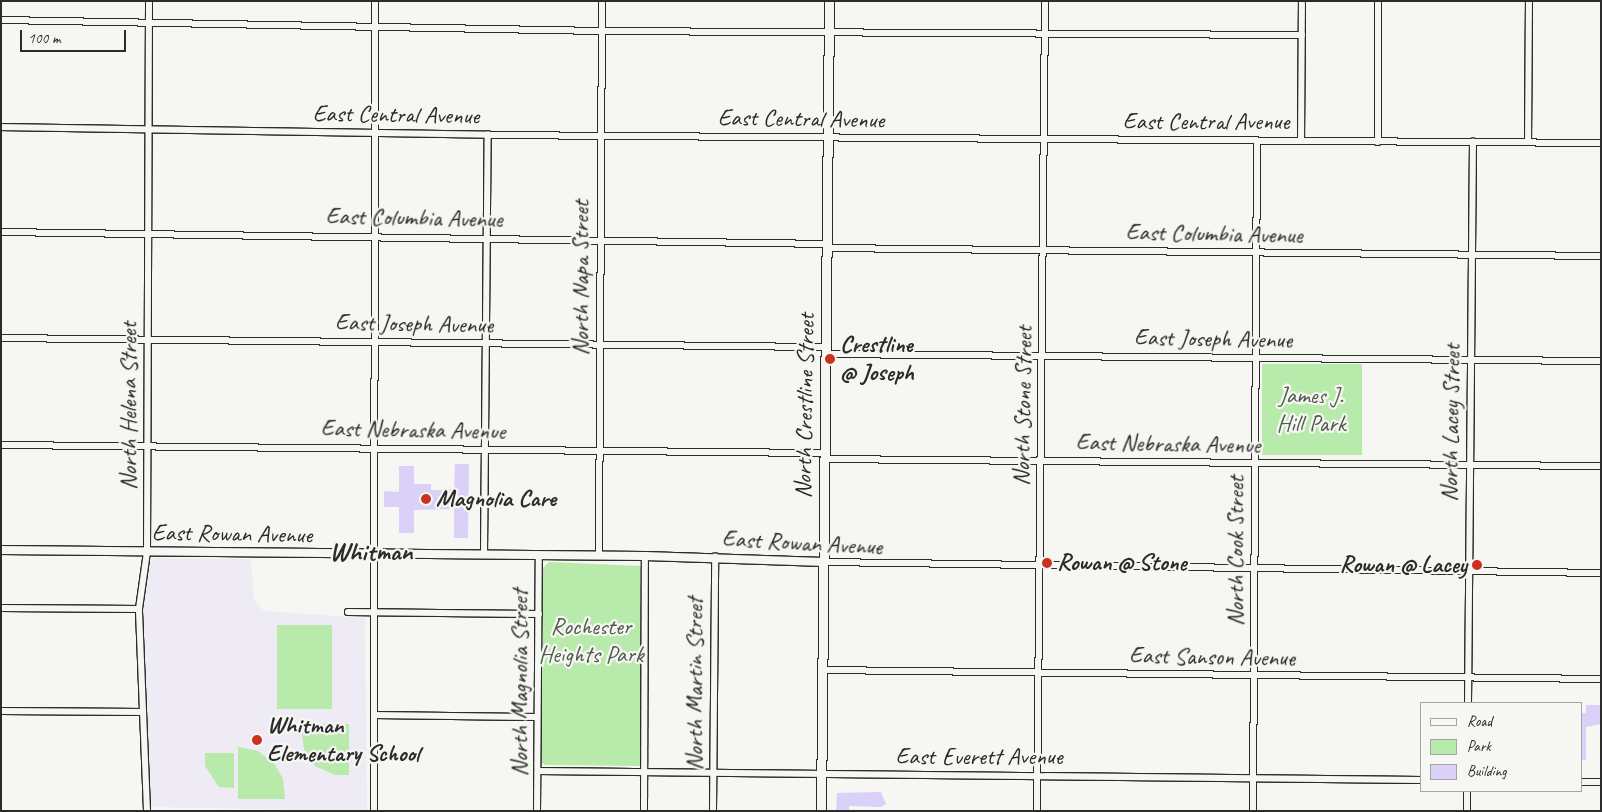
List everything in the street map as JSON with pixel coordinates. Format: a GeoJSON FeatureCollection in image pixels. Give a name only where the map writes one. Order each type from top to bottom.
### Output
{"type":"FeatureCollection","features":[{"type":"Feature","properties":{"kind":"main road","name":"North Crestline Street"},"geometry":{"type":"LineString","coordinates":[[820,811],[829,1]]}},
{"type":"Feature","properties":{"kind":"street","name":"North Helena Street"},"geometry":{"type":"LineString","coordinates":[[147,811],[139,609],[147,552],[149,1]]}},
{"type":"Feature","properties":{"kind":"street"},"geometry":{"type":"LineString","coordinates":[[374,811],[372,448],[375,1]]}},
{"type":"Feature","properties":{"kind":"street","name":"North Napa Street"},"geometry":{"type":"LineString","coordinates":[[599,555],[599,238],[602,1]]}},
{"type":"Feature","properties":{"kind":"street","name":"North Stone Street"},"geometry":{"type":"LineString","coordinates":[[1037,811],[1045,1]]}},
{"type":"Feature","properties":{"kind":"street"},"geometry":{"type":"LineString","coordinates":[[1301,141],[1302,1]]}},
{"type":"Feature","properties":{"kind":"street"},"geometry":{"type":"LineString","coordinates":[[1378,1],[1378,142]]}},
{"type":"Feature","properties":{"kind":"street"},"geometry":{"type":"LineString","coordinates":[[1528,1],[1528,142]]}},
{"type":"Feature","properties":{"kind":"street"},"geometry":{"type":"LineString","coordinates":[[1,20],[601,31],[1302,35]]}},
{"type":"Feature","properties":{"kind":"street","name":"East Central Avenue"},"geometry":{"type":"LineString","coordinates":[[1,127],[374,134],[1601,143]]}},
{"type":"Feature","properties":{"kind":"street"},"geometry":{"type":"LineString","coordinates":[[484,554],[488,135]]}},
{"type":"Feature","properties":{"kind":"street","name":"North Cook Street"},"geometry":{"type":"LineString","coordinates":[[1252,811],[1258,253],[1257,141]]}},
{"type":"Feature","properties":{"kind":"street","name":"North Lacey Street"},"geometry":{"type":"LineString","coordinates":[[1468,702],[1473,142]]}},
{"type":"Feature","properties":{"kind":"street","name":"East Columbia Avenue"},"geometry":{"type":"LineString","coordinates":[[1,232],[599,238],[826,246],[1043,250],[1601,256]]}},
{"type":"Feature","properties":{"kind":"street","name":"East Joseph Avenue"},"geometry":{"type":"LineString","coordinates":[[1,338],[599,345],[1042,355],[1601,361]]}},
{"type":"Feature","properties":{"kind":"street","name":"East Nebraska Avenue"},"geometry":{"type":"LineString","coordinates":[[1,444],[598,451],[1255,464],[1601,466]]}},
{"type":"Feature","properties":{"kind":"street","name":"East Rowan Avenue"},"geometry":{"type":"LineString","coordinates":[[1,550],[599,555],[1039,567],[1601,573]]}},
{"type":"Feature","properties":{"kind":"street","name":"North Magnolia Street"},"geometry":{"type":"LineString","coordinates":[[537,811],[539,555]]}},
{"type":"Feature","properties":{"kind":"street"},"geometry":{"type":"LineString","coordinates":[[644,811],[645,556]]}},
{"type":"Feature","properties":{"kind":"street","name":"North Martin Street"},"geometry":{"type":"LineString","coordinates":[[713,811],[715,557]]}},
{"type":"Feature","properties":{"kind":"street"},"geometry":{"type":"LineString","coordinates":[[1,608],[139,609]]}},
{"type":"Feature","properties":{"kind":"street"},"geometry":{"type":"LineString","coordinates":[[348,612],[539,614]]}},
{"type":"Feature","properties":{"kind":"street","name":"East Sanson Avenue"},"geometry":{"type":"LineString","coordinates":[[822,670],[1468,679],[1601,679]]}},
{"type":"Feature","properties":{"kind":"street"},"geometry":{"type":"LineString","coordinates":[[1,711],[142,712]]}},
{"type":"Feature","properties":{"kind":"street"},"geometry":{"type":"LineString","coordinates":[[374,715],[538,717]]}},
{"type":"Feature","properties":{"kind":"street","name":"East Everett Avenue"},"geometry":{"type":"LineString","coordinates":[[538,771],[1420,780]]}},
{"type":"Feature","properties":{"kind":"street"},"geometry":{"type":"LineString","coordinates":[[1582,782],[1601,782]]}},
{"type":"Feature","properties":{"kind":"street"},"geometry":{"type":"LineString","coordinates":[[1467,792],[1467,811]]}},
{"type":"Feature","properties":{"kind":"shaded area","name":"Whitman Elementary School"},"geometry":{"type":"Polygon","coordinates":[[[154,558],[251,559],[254,600],[264,611],[365,618],[367,811],[150,807],[142,601],[149,563],[154,558]]]}},
{"type":"Feature","properties":{"kind":"green space","name":"James J. Hill Park"},"geometry":{"type":"Polygon","coordinates":[[[1262,364],[1362,364],[1362,455],[1262,455],[1262,364]]]}},
{"type":"Feature","properties":{"kind":"green space","name":"Rochester Heights Park"},"geometry":{"type":"Polygon","coordinates":[[[549,562],[641,566],[641,766],[545,765],[541,762],[543,568],[549,562]]]}},
{"type":"Feature","properties":{"kind":"green space"},"geometry":{"type":"Polygon","coordinates":[[[277,625],[332,625],[332,709],[277,709],[277,625]]]}},
{"type":"Feature","properties":{"kind":"green space"},"geometry":{"type":"Polygon","coordinates":[[[301,724],[349,724],[349,775],[335,775],[315,766],[304,749],[301,724]]]}},
{"type":"Feature","properties":{"kind":"green space"},"geometry":{"type":"Polygon","coordinates":[[[238,747],[258,751],[274,763],[283,779],[285,799],[238,799],[238,747]]]}},
{"type":"Feature","properties":{"kind":"green space"},"geometry":{"type":"Polygon","coordinates":[[[205,753],[234,753],[234,788],[219,787],[205,766],[205,753]]]}},
{"type":"Feature","properties":{"kind":"building","name":"Magnolia Care"},"geometry":{"type":"Polygon","coordinates":[[[455,464],[469,464],[468,538],[454,538],[454,509],[414,510],[414,533],[399,533],[399,507],[384,507],[384,491],[399,492],[399,466],[414,466],[414,484],[431,484],[431,490],[442,490],[454,489],[455,464]]]}},
{"type":"Feature","properties":{"kind":"building"},"geometry":{"type":"Polygon","coordinates":[[[1586,705],[1601,705],[1601,724],[1586,727],[1586,760],[1582,760],[1582,713],[1586,713],[1586,705]]]}},
{"type":"Feature","properties":{"kind":"building"},"geometry":{"type":"Polygon","coordinates":[[[881,792],[886,804],[881,807],[849,806],[849,811],[836,811],[837,793],[881,792]]]}},
{"type":"Feature","properties":{"kind":"place","name":"Crestline @ Joseph"},"geometry":{"type":"Point","coordinates":[830,359]}},
{"type":"Feature","properties":{"kind":"place","name":"Magnolia Care"},"geometry":{"type":"Point","coordinates":[426,499]}},
{"type":"Feature","properties":{"kind":"place","name":"Rowan @ Stone"},"geometry":{"type":"Point","coordinates":[1047,563]}},
{"type":"Feature","properties":{"kind":"place","name":"Rowan @ Lacey"},"geometry":{"type":"Point","coordinates":[1477,565]}},
{"type":"Feature","properties":{"kind":"place","name":"Whitman Elementary School"},"geometry":{"type":"Point","coordinates":[257,740]}},
{"type":"Feature","properties":{"kind":"district","name":"Whitman"},"geometry":{"type":"Point","coordinates":[371,552]}}]}
